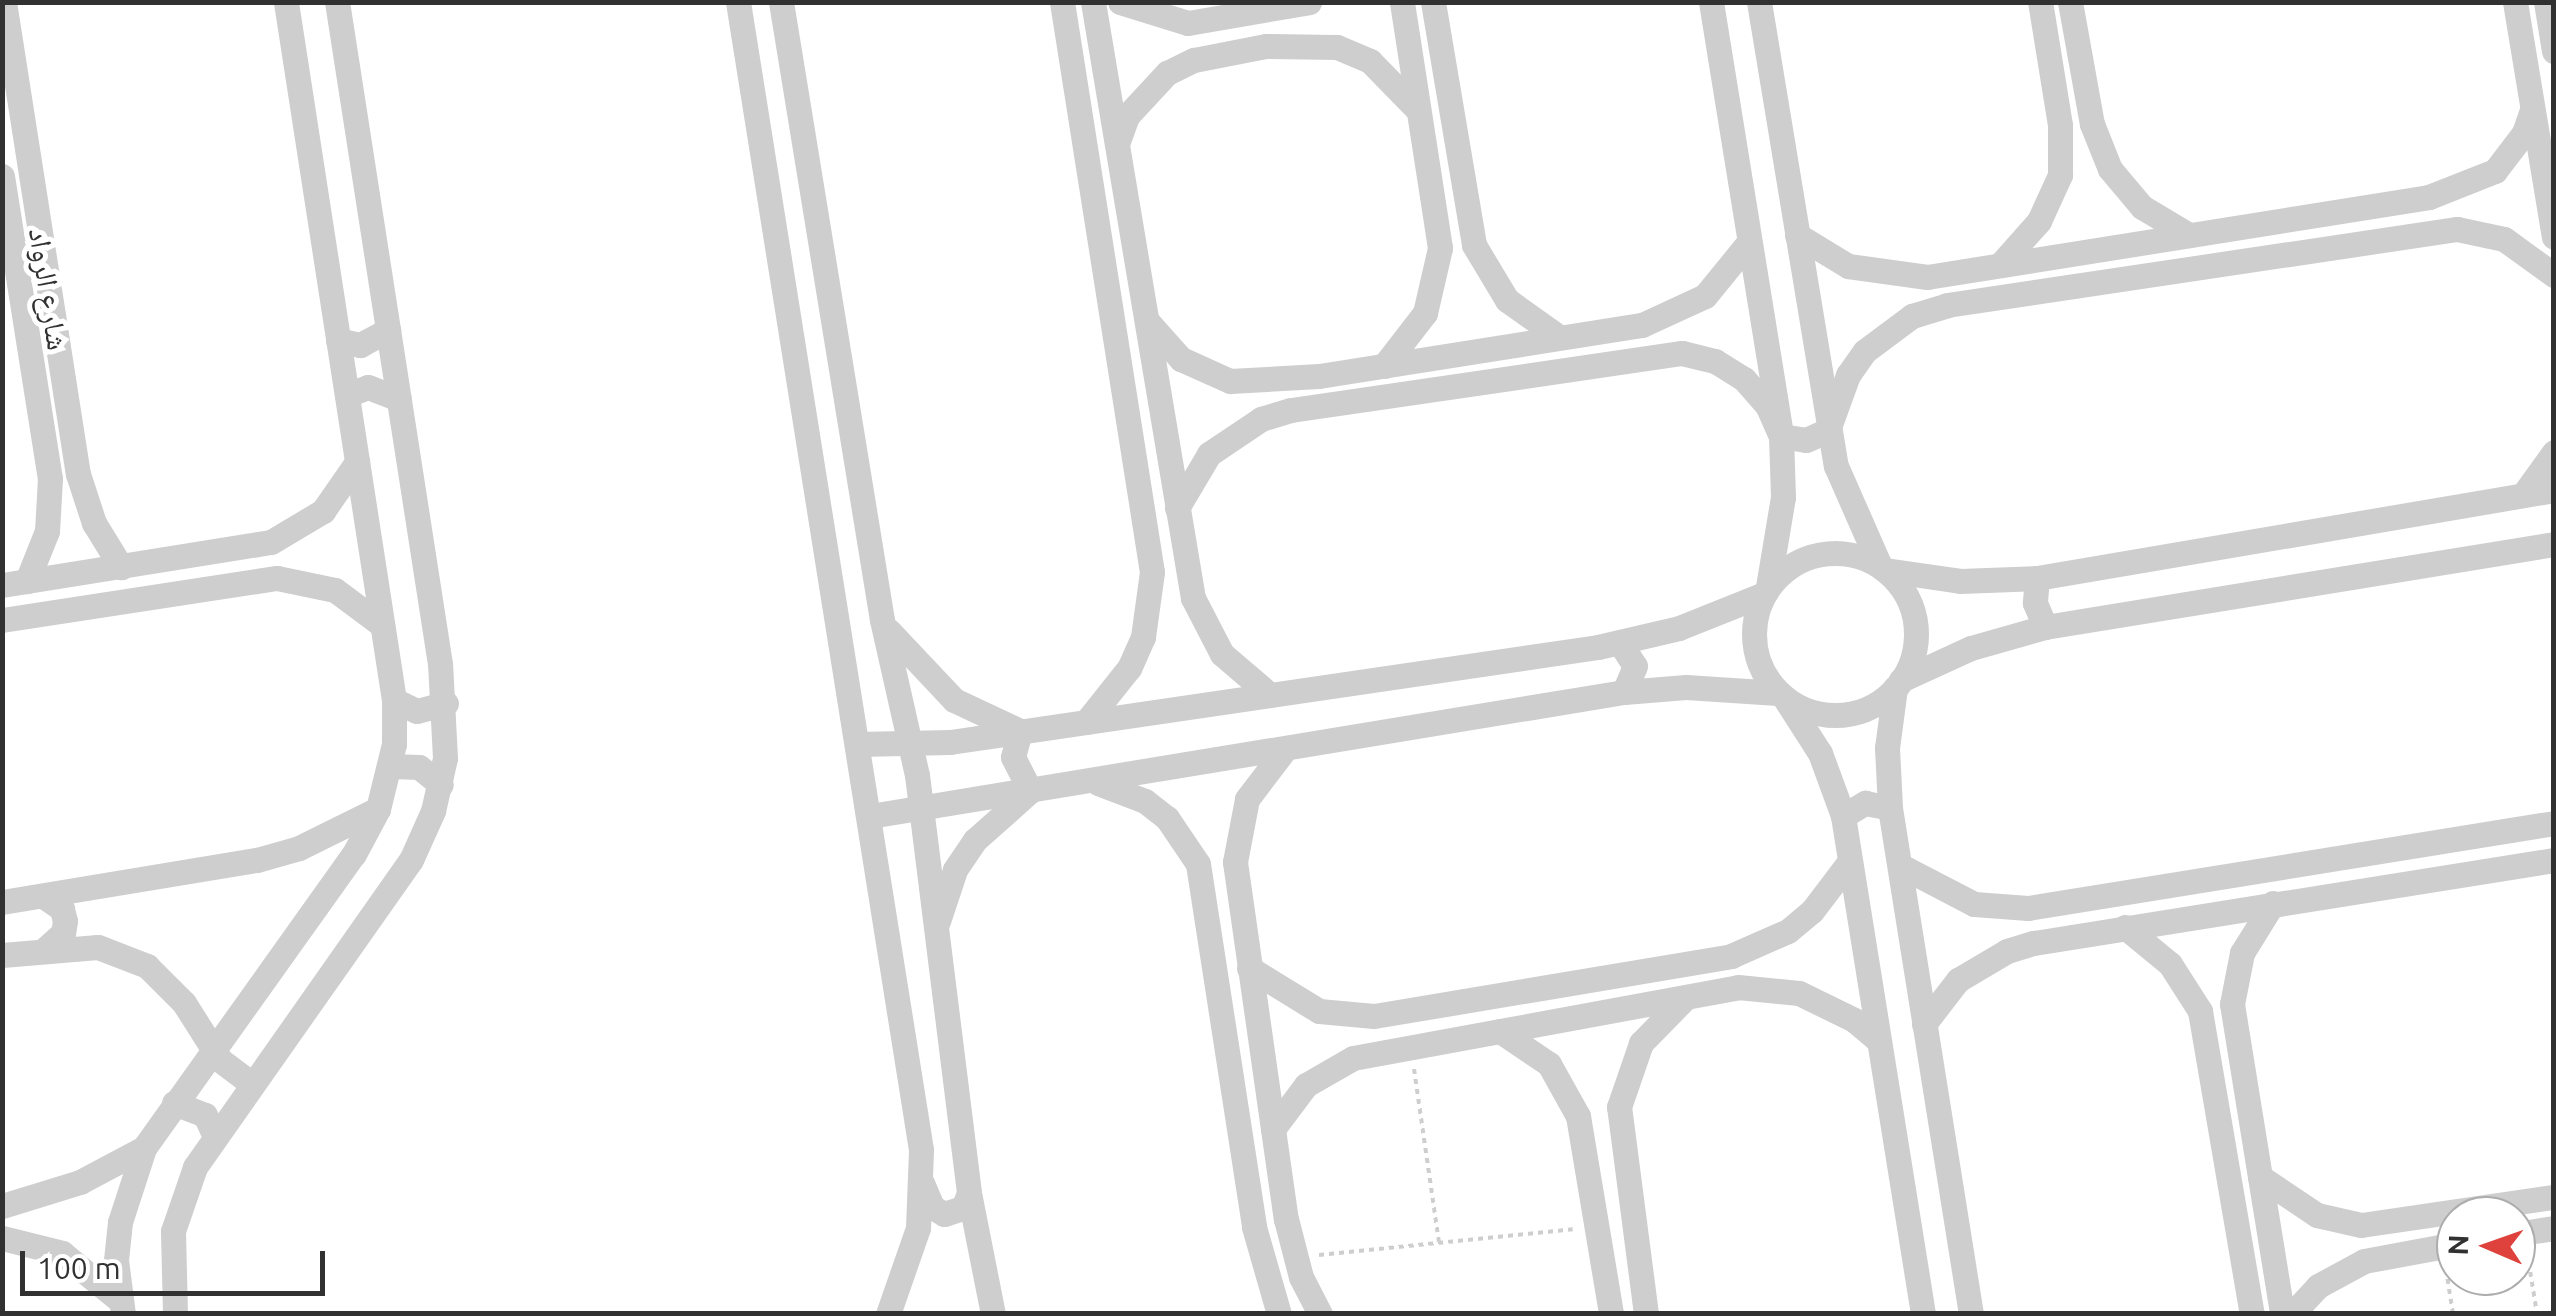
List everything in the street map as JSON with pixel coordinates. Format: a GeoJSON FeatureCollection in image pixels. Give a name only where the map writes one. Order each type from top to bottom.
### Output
{"type":"FeatureCollection","features":[{"type":"Feature","properties":{"kind":"street","name":"شارع الرواد"},"geometry":{"type":"LineString","coordinates":[[4,2],[78,474],[94,523],[120,567]]}},
{"type":"Feature","properties":{"kind":"street"},"geometry":{"type":"LineString","coordinates":[[121,1306],[120,1222],[144,1148],[354,854],[378,809],[391,766],[394,700],[286,2]]}},
{"type":"Feature","properties":{"kind":"street"},"geometry":{"type":"LineString","coordinates":[[174,1314],[173,1231],[195,1168],[410,860],[441,785],[446,704],[337,2]]}},
{"type":"Feature","properties":{"kind":"street"},"geometry":{"type":"LineString","coordinates":[[888,1314],[912,1251],[922,1182],[914,1090],[738,6],[779,2],[882,620],[922,808],[934,935],[969,1193],[993,1314]]}},
{"type":"Feature","properties":{"kind":"street"},"geometry":{"type":"LineString","coordinates":[[1062,2],[1152,572],[1142,638],[1129,668],[1086,722]]}},
{"type":"Feature","properties":{"kind":"street"},"geometry":{"type":"LineString","coordinates":[[1094,2],[1186,567],[1198,613],[1222,654],[1270,695]]}},
{"type":"Feature","properties":{"kind":"street"},"geometry":{"type":"LineString","coordinates":[[1120,2],[1188,24],[1302,5],[1306,28],[1302,44]]}},
{"type":"Feature","properties":{"kind":"street"},"geometry":{"type":"LineString","coordinates":[[1384,366],[1425,313],[1440,248],[1402,2]]}},
{"type":"Feature","properties":{"kind":"street"},"geometry":{"type":"LineString","coordinates":[[1434,2],[1474,245],[1507,300],[1559,338]]}},
{"type":"Feature","properties":{"kind":"street"},"geometry":{"type":"LineString","coordinates":[[1711,2],[1781,436],[1782,497],[1766,591],[1756,614],[1757,656],[1820,753],[1842,816],[1922,1314]]}},
{"type":"Feature","properties":{"kind":"street"},"geometry":{"type":"LineString","coordinates":[[1759,2],[1828,430],[1847,501],[1882,568],[1909,602],[1914,622],[1913,652],[1898,684],[1887,748],[1890,808],[1971,1314]]}},
{"type":"Feature","properties":{"kind":"street"},"geometry":{"type":"LineString","coordinates":[[2000,266],[2046,210],[2063,150],[2040,2]]}},
{"type":"Feature","properties":{"kind":"street"},"geometry":{"type":"LineString","coordinates":[[2070,2],[2098,145],[2142,208],[2189,235]]}},
{"type":"Feature","properties":{"kind":"street"},"geometry":{"type":"LineString","coordinates":[[2515,2],[2554,237]]}},
{"type":"Feature","properties":{"kind":"street"},"geometry":{"type":"LineString","coordinates":[[2546,2],[2554,50]]}},
{"type":"Feature","properties":{"kind":"street"},"geometry":{"type":"LineString","coordinates":[[1188,24],[1185,47],[1194,60]]}},
{"type":"Feature","properties":{"kind":"street"},"geometry":{"type":"LineString","coordinates":[[1117,144],[1144,92],[1194,60],[1302,44],[1338,48],[1370,61],[1420,113]]}},
{"type":"Feature","properties":{"kind":"street"},"geometry":{"type":"LineString","coordinates":[[1797,235],[1848,266],[1927,277],[2453,192],[2485,177],[2512,153],[2532,110]]}},
{"type":"Feature","properties":{"kind":"street"},"geometry":{"type":"LineString","coordinates":[[2063,150],[2078,158],[2098,145]]}},
{"type":"Feature","properties":{"kind":"street","name":"شارع الرواد"},"geometry":{"type":"LineString","coordinates":[[2,176],[50,478],[47,532],[15,583]]}},
{"type":"Feature","properties":{"kind":"street"},"geometry":{"type":"LineString","coordinates":[[2453,192],[2462,206],[2457,229]]}},
{"type":"Feature","properties":{"kind":"street"},"geometry":{"type":"LineString","coordinates":[[1781,436],[1806,440],[1828,430],[1848,375],[1865,351],[1931,308],[2457,229],[2504,239],[2554,275]]}},
{"type":"Feature","properties":{"kind":"street"},"geometry":{"type":"LineString","coordinates":[[1145,318],[1181,358],[1204,372],[1257,383],[1319,376],[1642,325],[1704,296],[1749,242]]}},
{"type":"Feature","properties":{"kind":"street"},"geometry":{"type":"LineString","coordinates":[[1440,248],[1458,255],[1474,245]]}},
{"type":"Feature","properties":{"kind":"street"},"geometry":{"type":"LineString","coordinates":[[1927,277],[1920,297],[1931,308]]}},
{"type":"Feature","properties":{"kind":"street"},"geometry":{"type":"LineString","coordinates":[[1642,325],[1650,334],[1648,355]]}},
{"type":"Feature","properties":{"kind":"street"},"geometry":{"type":"LineString","coordinates":[[338,340],[360,345],[388,330]]}},
{"type":"Feature","properties":{"kind":"street"},"geometry":{"type":"LineString","coordinates":[[1176,508],[1209,454],[1260,419],[1323,404],[1648,355],[1682,353],[1730,370],[1767,405],[1781,436]]}},
{"type":"Feature","properties":{"kind":"street"},"geometry":{"type":"LineString","coordinates":[[1319,376],[1315,391],[1323,404]]}},
{"type":"Feature","properties":{"kind":"street"},"geometry":{"type":"LineString","coordinates":[[347,394],[368,387],[399,399]]}},
{"type":"Feature","properties":{"kind":"street"},"geometry":{"type":"LineString","coordinates":[[2523,495],[2554,452]]}},
{"type":"Feature","properties":{"kind":"street"},"geometry":{"type":"LineString","coordinates":[[15,583],[272,542],[323,512],[357,462]]}},
{"type":"Feature","properties":{"kind":"street"},"geometry":{"type":"LineString","coordinates":[[50,478],[62,482],[78,474]]}},
{"type":"Feature","properties":{"kind":"street"},"geometry":{"type":"LineString","coordinates":[[858,744],[1020,731],[1620,643],[1694,624],[1766,591],[1782,572],[1820,554],[1861,557],[1882,568],[1960,582],[2037,578],[2554,490]]}},
{"type":"Feature","properties":{"kind":"street"},"geometry":{"type":"LineString","coordinates":[[272,542],[281,562],[277,578]]}},
{"type":"Feature","properties":{"kind":"street"},"geometry":{"type":"LineString","coordinates":[[870,816],[1624,692],[1686,687],[1781,695],[1802,708],[1842,715],[1862,710],[1898,684],[1971,648],[2046,628],[2554,544]]}},
{"type":"Feature","properties":{"kind":"street"},"geometry":{"type":"LineString","coordinates":[[2526,548],[2554,560]]}},
{"type":"Feature","properties":{"kind":"street"},"geometry":{"type":"LineString","coordinates":[[1152,572],[1166,577],[1186,567]]}},
{"type":"Feature","properties":{"kind":"street"},"geometry":{"type":"LineString","coordinates":[[2,620],[277,578],[335,590],[382,625]]}},
{"type":"Feature","properties":{"kind":"street"},"geometry":{"type":"LineString","coordinates":[[2037,578],[2035,603],[2046,628]]}},
{"type":"Feature","properties":{"kind":"street"},"geometry":{"type":"LineString","coordinates":[[882,620],[926,678],[954,700],[1020,731]]}},
{"type":"Feature","properties":{"kind":"street"},"geometry":{"type":"LineString","coordinates":[[1620,643],[1635,666],[1624,692]]}},
{"type":"Feature","properties":{"kind":"street"},"geometry":{"type":"LineString","coordinates":[[394,700],[417,711],[446,704]]}},
{"type":"Feature","properties":{"kind":"street"},"geometry":{"type":"LineString","coordinates":[[1020,731],[1013,757],[1030,792]]}},
{"type":"Feature","properties":{"kind":"street"},"geometry":{"type":"LineString","coordinates":[[1285,749],[1247,799],[1234,862],[1294,1258],[1320,1314]]}},
{"type":"Feature","properties":{"kind":"street"},"geometry":{"type":"LineString","coordinates":[[391,766],[419,767],[441,785]]}},
{"type":"Feature","properties":{"kind":"street"},"geometry":{"type":"LineString","coordinates":[[1094,782],[1145,801],[1167,818],[1198,864],[1254,1227],[1279,1314]]}},
{"type":"Feature","properties":{"kind":"street"},"geometry":{"type":"LineString","coordinates":[[934,935],[955,870],[1000,814],[1030,792]]}},
{"type":"Feature","properties":{"kind":"street"},"geometry":{"type":"LineString","coordinates":[[1842,816],[1865,803],[1890,808]]}},
{"type":"Feature","properties":{"kind":"street"},"geometry":{"type":"LineString","coordinates":[[2,902],[257,860],[340,831],[378,809]]}},
{"type":"Feature","properties":{"kind":"street"},"geometry":{"type":"LineString","coordinates":[[1901,866],[1948,895],[2002,909],[2087,900],[2488,837],[2554,822]]}},
{"type":"Feature","properties":{"kind":"street"},"geometry":{"type":"LineString","coordinates":[[2488,837],[2499,854],[2495,868]]}},
{"type":"Feature","properties":{"kind":"street"},"geometry":{"type":"LineString","coordinates":[[1198,864],[1216,856],[1234,862]]}},
{"type":"Feature","properties":{"kind":"street"},"geometry":{"type":"LineString","coordinates":[[1924,1024],[1958,980],[1981,963],[2034,943],[2554,860]]}},
{"type":"Feature","properties":{"kind":"street"},"geometry":{"type":"LineString","coordinates":[[1249,968],[1270,986],[1319,1011],[1374,1016],[1731,956],[1800,921],[1850,861]]}},
{"type":"Feature","properties":{"kind":"street"},"geometry":{"type":"LineString","coordinates":[[43,896],[62,910],[65,921],[63,933],[45,948]]}},
{"type":"Feature","properties":{"kind":"street"},"geometry":{"type":"LineString","coordinates":[[2087,900],[2083,918],[2094,932]]}},
{"type":"Feature","properties":{"kind":"street"},"geometry":{"type":"LineString","coordinates":[[2274,904],[2234,978],[2236,1032],[2282,1314]]}},
{"type":"Feature","properties":{"kind":"street"},"geometry":{"type":"LineString","coordinates":[[2125,927],[2187,986],[2208,1038],[2252,1314]]}},
{"type":"Feature","properties":{"kind":"street"},"geometry":{"type":"LineString","coordinates":[[2,956],[45,948],[98,947],[147,966],[168,982],[212,1048],[252,1084]]}},
{"type":"Feature","properties":{"kind":"street"},"geometry":{"type":"LineString","coordinates":[[1731,956],[1740,966],[1738,987]]}},
{"type":"Feature","properties":{"kind":"street"},"geometry":{"type":"LineString","coordinates":[[1273,1129],[1306,1085],[1379,1051],[1738,987],[1799,993],[1854,1020],[1878,1040]]}},
{"type":"Feature","properties":{"kind":"street"},"geometry":{"type":"LineString","coordinates":[[1646,1314],[1619,1107],[1641,1043],[1688,995]]}},
{"type":"Feature","properties":{"kind":"street"},"geometry":{"type":"LineString","coordinates":[[1374,1016],[1370,1032],[1379,1051]]}},
{"type":"Feature","properties":{"kind":"street"},"geometry":{"type":"LineString","coordinates":[[2208,1038],[2220,1027],[2236,1032]]}},
{"type":"Feature","properties":{"kind":"street"},"geometry":{"type":"LineString","coordinates":[[1500,1030],[1549,1064],[1578,1116],[1611,1314]]}},
{"type":"Feature","properties":{"kind":"street"},"geometry":{"type":"LineString","coordinates":[[174,1102],[206,1115],[215,1136]]}},
{"type":"Feature","properties":{"kind":"street"},"geometry":{"type":"LineString","coordinates":[[1578,1116],[1596,1105],[1619,1107]]}},
{"type":"Feature","properties":{"kind":"street"},"geometry":{"type":"LineString","coordinates":[[121,1306],[83,1265],[9,1238],[21,1224],[7,1205],[80,1182],[144,1148]]}},
{"type":"Feature","properties":{"kind":"street"},"geometry":{"type":"LineString","coordinates":[[2260,1177],[2317,1215],[2384,1224],[2554,1196]]}},
{"type":"Feature","properties":{"kind":"street"},"geometry":{"type":"LineString","coordinates":[[922,1182],[932,1207],[944,1214],[963,1208],[969,1193]]}},
{"type":"Feature","properties":{"kind":"street"},"geometry":{"type":"LineString","coordinates":[[2384,1224],[2382,1241],[2390,1256]]}},
{"type":"Feature","properties":{"kind":"street"},"geometry":{"type":"LineString","coordinates":[[2292,1314],[2340,1272],[2390,1256],[2436,1247]]}},
{"type":"Feature","properties":{"kind":"path"},"geometry":{"type":"LineString","coordinates":[[1411,1045],[1439,1243]]}},
{"type":"Feature","properties":{"kind":"path"},"geometry":{"type":"LineString","coordinates":[[1294,1258],[1597,1226]]}}]}
